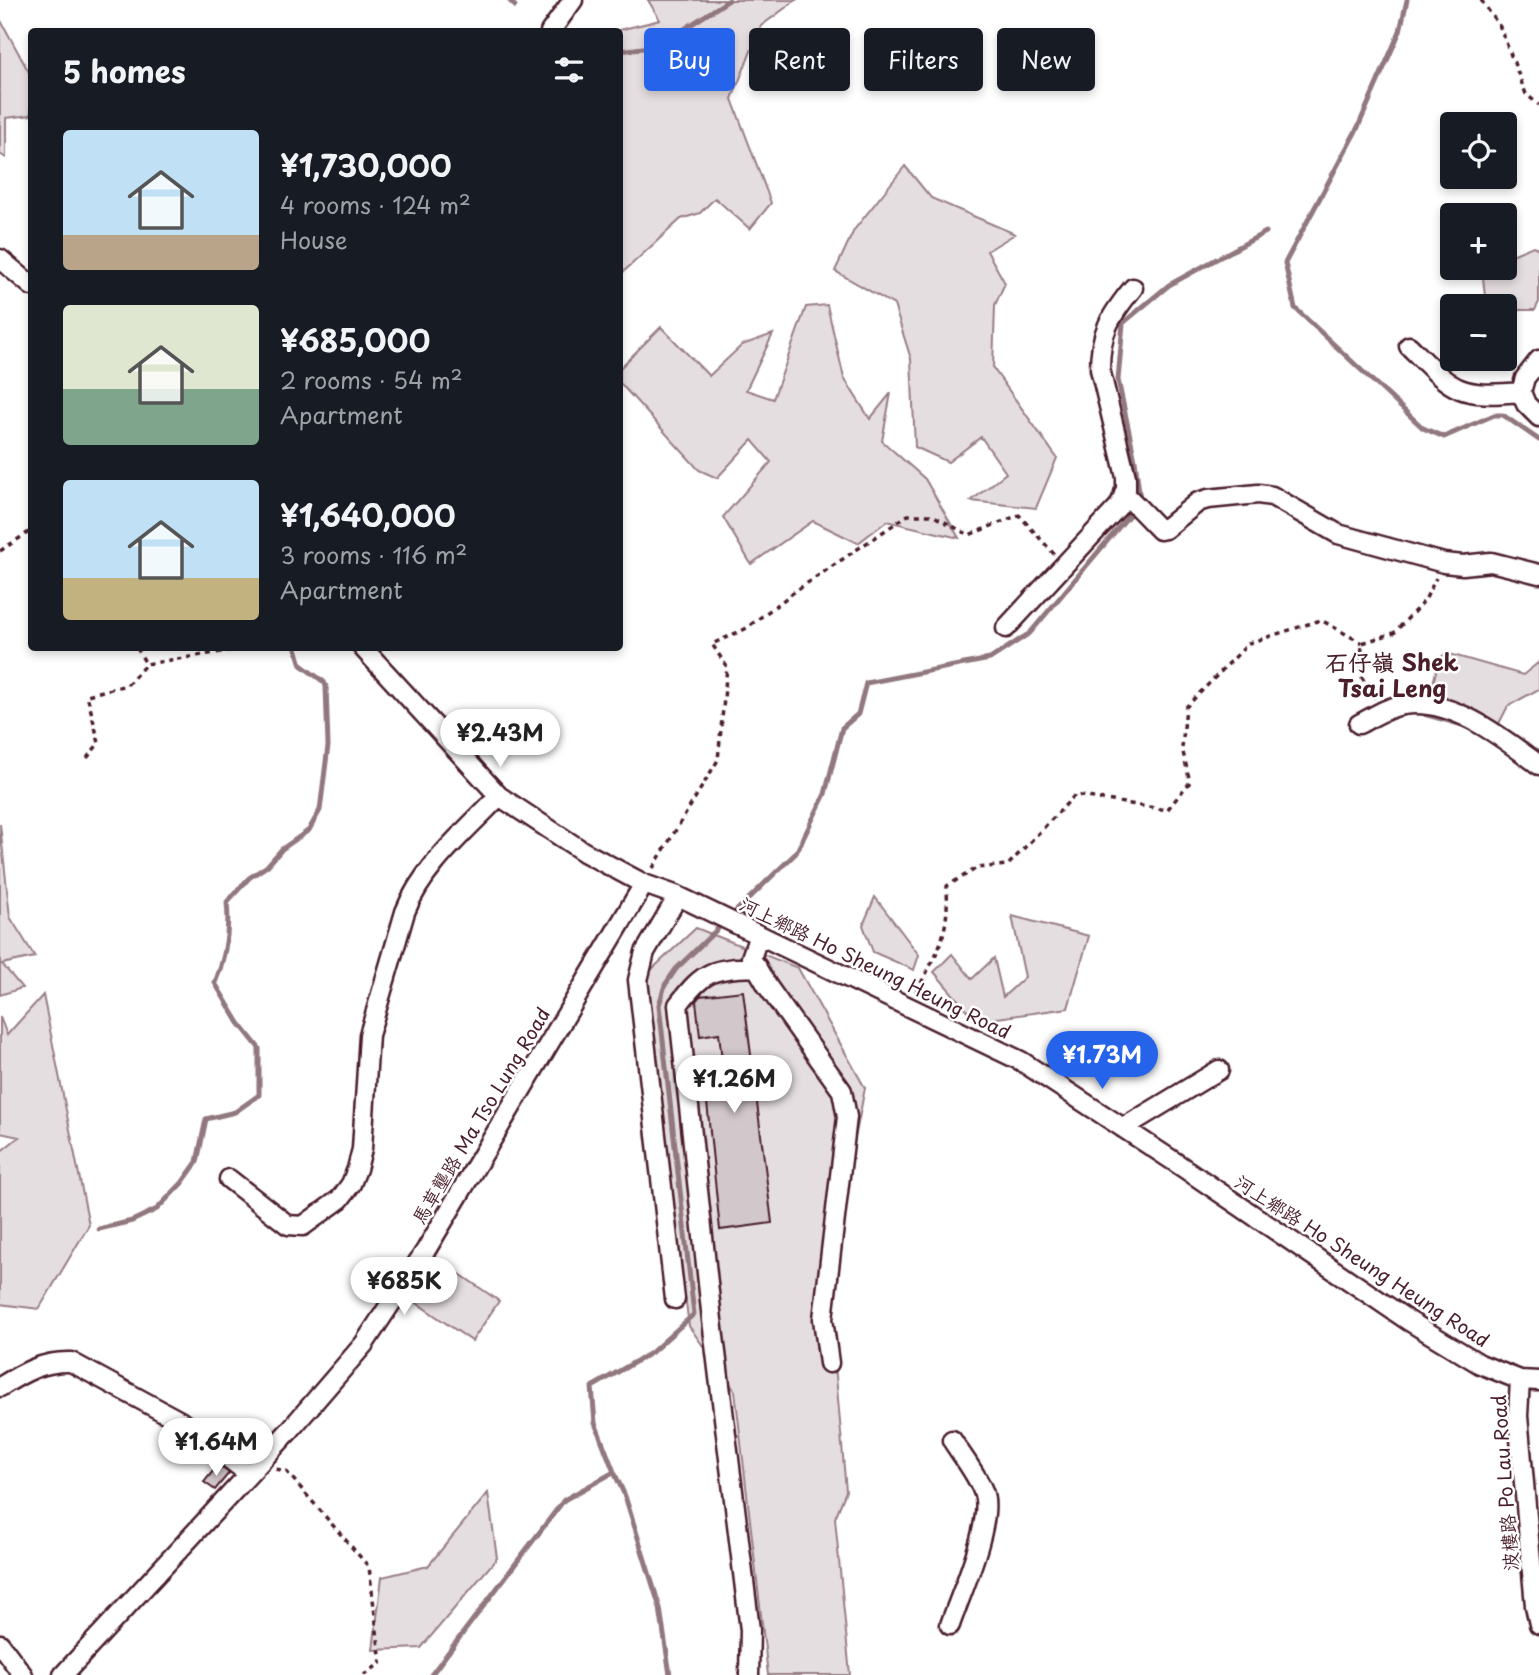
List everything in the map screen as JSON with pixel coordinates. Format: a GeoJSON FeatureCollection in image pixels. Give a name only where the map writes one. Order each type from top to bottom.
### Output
{"type":"FeatureCollection","features":[{"type":"Feature","properties":{"kind":"street"},"geometry":{"type":"LineString","coordinates":[[553,28],[573,0]]}},
{"type":"Feature","properties":{"kind":"street"},"geometry":{"type":"LineString","coordinates":[[0,259],[28,283]]}},
{"type":"Feature","properties":{"kind":"street"},"geometry":{"type":"LineString","coordinates":[[1006,628],[1119,506],[1124,493],[1126,477],[1100,369],[1100,351],[1111,315],[1133,288]]}},
{"type":"Feature","properties":{"kind":"street"},"geometry":{"type":"LineString","coordinates":[[1409,346],[1444,381],[1459,390],[1483,396],[1521,392]]}},
{"type":"Feature","properties":{"kind":"street"},"geometry":{"type":"LineString","coordinates":[[1539,360],[1525,378],[1521,392],[1526,404],[1539,417]]}},
{"type":"Feature","properties":{"kind":"street"},"geometry":{"type":"LineString","coordinates":[[1124,493],[1160,530],[1198,502],[1258,494],[1272,496],[1338,534],[1444,564],[1491,562],[1539,574]]}},
{"type":"Feature","properties":{"kind":"street","name":"河上鄉路 Ho Sheung Heung Road"},"geometry":{"type":"LineString","coordinates":[[366,651],[499,796],[584,852],[643,884],[678,896],[1021,1061],[1409,1321],[1480,1364],[1520,1380],[1539,1381]]}},
{"type":"Feature","properties":{"kind":"street"},"geometry":{"type":"LineString","coordinates":[[1359,724],[1382,711],[1404,704],[1443,708],[1459,713],[1505,740],[1539,765]]}},
{"type":"Feature","properties":{"kind":"street"},"geometry":{"type":"LineString","coordinates":[[229,1179],[294,1227],[303,1226],[340,1199],[351,1184],[362,1149],[369,1035],[411,898],[426,873],[499,796]]}},
{"type":"Feature","properties":{"kind":"street","name":"馬草壟路 Ma Tso Lung Road"},"geometry":{"type":"LineString","coordinates":[[63,1675],[253,1470],[364,1344],[426,1250],[643,884]]}},
{"type":"Feature","properties":{"kind":"street"},"geometry":{"type":"LineString","coordinates":[[675,1299],[638,981],[645,951],[678,896]]}},
{"type":"Feature","properties":{"kind":"street"},"geometry":{"type":"LineString","coordinates":[[759,936],[751,958],[842,1091],[847,1117],[823,1319],[829,1363]]}},
{"type":"Feature","properties":{"kind":"street"},"geometry":{"type":"LineString","coordinates":[[749,1675],[750,1630],[712,1320],[678,1005],[692,986],[718,969],[757,967]]}},
{"type":"Feature","properties":{"kind":"street"},"geometry":{"type":"LineString","coordinates":[[1123,1128],[1219,1070]]}},
{"type":"Feature","properties":{"kind":"street"},"geometry":{"type":"LineString","coordinates":[[0,1387],[36,1366],[71,1362],[180,1421],[253,1470]]}},
{"type":"Feature","properties":{"kind":"street","name":"波樓路 Po Lau Road"},"geometry":{"type":"LineString","coordinates":[[1520,1380],[1518,1416],[1535,1606],[1539,1624]]}},
{"type":"Feature","properties":{"kind":"street"},"geometry":{"type":"LineString","coordinates":[[950,1625],[982,1534],[988,1508],[983,1491],[952,1440]]}},
{"type":"Feature","properties":{"kind":"street"},"geometry":{"type":"LineString","coordinates":[[0,1644],[23,1675]]}},
{"type":"Feature","properties":{"kind":"path"},"geometry":{"type":"LineString","coordinates":[[1481,0],[1500,27],[1526,94],[1539,105]]}},
{"type":"Feature","properties":{"kind":"path"},"geometry":{"type":"LineString","coordinates":[[643,884],[718,761],[727,667],[712,644],[745,629],[794,592],[908,515],[932,515],[969,535],[1019,515],[1064,565]]}},
{"type":"Feature","properties":{"kind":"path"},"geometry":{"type":"LineString","coordinates":[[0,551],[28,533]]}},
{"type":"Feature","properties":{"kind":"path"},"geometry":{"type":"LineString","coordinates":[[907,1008],[942,944],[948,914],[947,886],[977,868],[1008,865],[1074,795],[1167,810],[1190,782],[1182,748],[1186,707],[1249,643],[1321,620],[1362,643],[1394,633],[1424,600],[1444,564]]}},
{"type":"Feature","properties":{"kind":"path"},"geometry":{"type":"LineString","coordinates":[[1362,643],[1361,676],[1382,711]]}},
{"type":"Feature","properties":{"kind":"path"},"geometry":{"type":"LineString","coordinates":[[139,651],[146,664]]}},
{"type":"Feature","properties":{"kind":"path"},"geometry":{"type":"LineString","coordinates":[[87,758],[99,743],[87,695],[127,685],[146,664],[227,651]]}},
{"type":"Feature","properties":{"kind":"path"},"geometry":{"type":"LineString","coordinates":[[253,1470],[286,1471],[369,1567],[380,1663],[364,1675]]}},
{"type":"Feature","properties":{"kind":"shaded area"},"geometry":{"type":"Polygon","coordinates":[[[648,0],[796,0],[760,28],[749,28],[749,56],[732,99],[771,203],[750,229],[715,198],[700,213],[681,219],[623,272],[623,29],[660,20],[648,0]]]}},
{"type":"Feature","properties":{"kind":"shaded area"},"geometry":{"type":"Polygon","coordinates":[[[0,19],[28,70],[28,115],[6,118],[6,158],[0,154],[0,19]]]}},
{"type":"Feature","properties":{"kind":"shaded area"},"geometry":{"type":"Polygon","coordinates":[[[905,166],[931,198],[1015,234],[987,251],[1005,283],[995,305],[993,368],[1057,458],[1036,508],[971,501],[1006,473],[981,437],[948,462],[915,447],[911,359],[894,305],[835,271],[854,230],[905,166]]]}},
{"type":"Feature","properties":{"kind":"shaded area"},"geometry":{"type":"Polygon","coordinates":[[[1533,246],[1539,249],[1539,302],[1535,310],[1517,310],[1517,294],[1485,294],[1483,280],[1517,280],[1517,253],[1533,246]]]}},
{"type":"Feature","properties":{"kind":"shaded area"},"geometry":{"type":"Polygon","coordinates":[[[827,305],[844,378],[870,419],[891,393],[882,441],[925,479],[959,538],[887,521],[858,543],[813,521],[751,564],[723,517],[771,462],[752,440],[717,478],[699,470],[623,386],[623,365],[661,327],[709,376],[742,345],[773,334],[746,390],[773,399],[806,307],[827,305]]]}},
{"type":"Feature","properties":{"kind":"shaded area"},"geometry":{"type":"Polygon","coordinates":[[[1446,653],[1523,675],[1539,662],[1539,689],[1508,706],[1493,735],[1425,716],[1439,659],[1446,653]]]}},
{"type":"Feature","properties":{"kind":"shaded area"},"geometry":{"type":"Polygon","coordinates":[[[0,824],[10,917],[35,957],[2,964],[22,988],[0,995],[0,824]]]}},
{"type":"Feature","properties":{"kind":"shaded area"},"geometry":{"type":"Polygon","coordinates":[[[875,897],[919,955],[914,970],[873,952],[863,925],[875,897]]]}},
{"type":"Feature","properties":{"kind":"shaded area"},"geometry":{"type":"Polygon","coordinates":[[[1012,916],[1089,936],[1068,1008],[976,1021],[934,972],[952,954],[972,979],[994,958],[1003,997],[1025,977],[1012,916]]]}},
{"type":"Feature","properties":{"kind":"shaded area"},"geometry":{"type":"Polygon","coordinates":[[[696,928],[798,968],[865,1088],[850,1164],[830,1307],[846,1491],[835,1518],[850,1675],[768,1675],[735,1391],[689,1326],[647,1004],[649,972],[696,928]]]}},
{"type":"Feature","properties":{"kind":"shaded area"},"geometry":{"type":"Polygon","coordinates":[[[43,995],[89,1225],[39,1309],[0,1304],[0,1152],[19,1137],[0,1133],[0,1017],[7,1035],[43,995]]]}},
{"type":"Feature","properties":{"kind":"shaded area"},"geometry":{"type":"Polygon","coordinates":[[[432,1255],[499,1301],[472,1341],[405,1295],[432,1255]]]}},
{"type":"Feature","properties":{"kind":"shaded area"},"geometry":{"type":"Polygon","coordinates":[[[488,1493],[497,1558],[421,1648],[373,1650],[382,1577],[428,1566],[488,1493]]]}},
{"type":"Feature","properties":{"kind":"building"},"geometry":{"type":"Polygon","coordinates":[[[743,991],[772,1223],[720,1230],[703,1063],[722,1060],[719,1033],[700,1036],[696,1001],[700,996],[743,991]]]}},
{"type":"Feature","properties":{"kind":"building"},"geometry":{"type":"Polygon","coordinates":[[[218,1465],[229,1473],[215,1490],[204,1482],[218,1465]]]}},
{"type":"Feature","properties":{"kind":"waterway"},"geometry":{"type":"LineString","coordinates":[[509,0],[515,6]]}},
{"type":"Feature","properties":{"kind":"waterway"},"geometry":{"type":"LineString","coordinates":[[623,51],[658,46],[729,0]]}},
{"type":"Feature","properties":{"kind":"waterway"},"geometry":{"type":"LineString","coordinates":[[1407,0],[1400,31],[1358,127],[1285,263],[1295,308],[1423,428],[1444,437],[1494,415],[1503,415],[1539,440]]}},
{"type":"Feature","properties":{"kind":"waterway"},"geometry":{"type":"LineString","coordinates":[[1140,500],[1135,460],[1118,380],[1123,323],[1169,285],[1266,232]]}},
{"type":"Feature","properties":{"kind":"waterway"},"geometry":{"type":"LineString","coordinates":[[431,1675],[564,1500],[614,1472],[595,1423],[592,1387],[652,1352],[694,1314],[659,1005],[665,985],[676,969],[796,853],[825,794],[842,728],[858,714],[866,683],[990,659],[1030,633],[1135,508]]}},
{"type":"Feature","properties":{"kind":"waterway"},"geometry":{"type":"LineString","coordinates":[[99,1229],[132,1221],[157,1209],[182,1183],[197,1162],[206,1119],[235,1112],[259,1095],[259,1048],[239,1023],[215,983],[226,943],[227,902],[282,849],[309,830],[320,810],[328,746],[326,686],[301,665],[297,651]]}},
{"type":"Feature","properties":{"kind":"waterway"},"geometry":{"type":"LineString","coordinates":[[614,1472],[625,1496],[660,1608],[670,1675]]}},
{"type":"Feature","properties":{"kind":"district","name":"石仔嶺 Shek Tsai Leng"},"geometry":{"type":"Point","coordinates":[1392,676]}}]}
